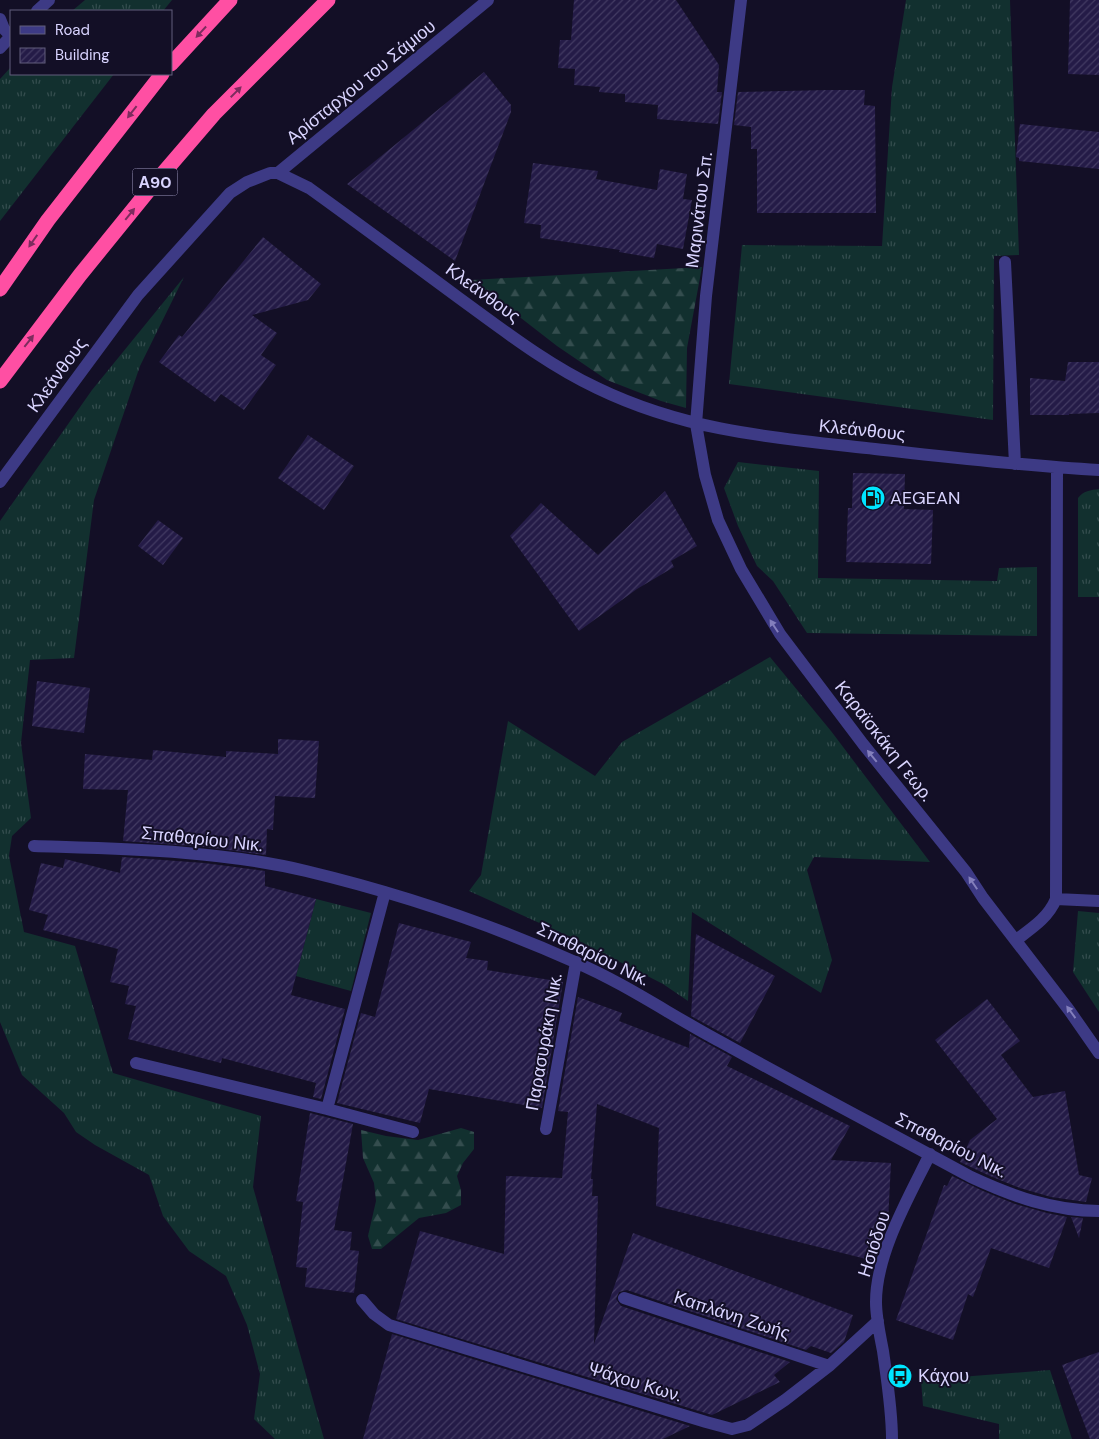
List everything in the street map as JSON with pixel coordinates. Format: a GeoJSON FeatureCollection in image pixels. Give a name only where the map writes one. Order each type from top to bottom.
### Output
{"type":"FeatureCollection","features":[{"type":"Feature","properties":{"kind":"highway"},"geometry":{"type":"LineString","coordinates":[[172,63],[230,0]]}},
{"type":"Feature","properties":{"kind":"highway","name":"Α90"},"geometry":{"type":"LineString","coordinates":[[0,381],[80,275],[214,114],[328,0]]}},
{"type":"Feature","properties":{"kind":"highway"},"geometry":{"type":"LineString","coordinates":[[0,289],[48,220],[161,75]]}},
{"type":"Feature","properties":{"kind":"street"},"geometry":{"type":"LineString","coordinates":[[38,10],[49,0]]}},
{"type":"Feature","properties":{"kind":"street","name":"Αρίσταρχου του Σάμιου"},"geometry":{"type":"LineString","coordinates":[[278,173],[488,0]]}},
{"type":"Feature","properties":{"kind":"street","name":"Μαρινάτου Σπ."},"geometry":{"type":"LineString","coordinates":[[696,424],[706,296],[741,0]]}},
{"type":"Feature","properties":{"kind":"street"},"geometry":{"type":"LineString","coordinates":[[0,19],[4,29],[10,35]]}},
{"type":"Feature","properties":{"kind":"street"},"geometry":{"type":"LineString","coordinates":[[0,48],[10,37]]}},
{"type":"Feature","properties":{"kind":"street","name":"Κλεάνθους"},"geometry":{"type":"LineString","coordinates":[[0,482],[138,294],[230,193],[261,175],[278,173],[309,188],[496,325],[556,365],[596,388],[656,413],[696,424],[789,440],[1056,468],[1099,470]]}},
{"type":"Feature","properties":{"kind":"street"},"geometry":{"type":"LineString","coordinates":[[1006,262],[1015,464]]}},
{"type":"Feature","properties":{"kind":"street","name":"Καραϊσκάκη Γεωρ."},"geometry":{"type":"LineString","coordinates":[[696,424],[705,475],[718,520],[741,569],[768,617],[863,744],[966,872],[1099,1052]]}},
{"type":"Feature","properties":{"kind":"street"},"geometry":{"type":"LineString","coordinates":[[1016,940],[1040,922],[1052,910],[1056,899],[1056,468]]}},
{"type":"Feature","properties":{"kind":"street","name":"Σπαθαρίου Νικ."},"geometry":{"type":"LineString","coordinates":[[34,846],[142,850],[227,857],[304,871],[438,908],[576,962],[673,1014],[717,1041],[978,1180],[1028,1201],[1052,1207],[1099,1211]]}},
{"type":"Feature","properties":{"kind":"street"},"geometry":{"type":"LineString","coordinates":[[327,1110],[385,892]]}},
{"type":"Feature","properties":{"kind":"street"},"geometry":{"type":"LineString","coordinates":[[1056,899],[1099,901]]}},
{"type":"Feature","properties":{"kind":"street","name":"Παρασυράκη Νικ."},"geometry":{"type":"LineString","coordinates":[[546,1129],[576,962]]}},
{"type":"Feature","properties":{"kind":"street"},"geometry":{"type":"LineString","coordinates":[[136,1063],[413,1132]]}},
{"type":"Feature","properties":{"kind":"street","name":"Ησιόδου"},"geometry":{"type":"LineString","coordinates":[[892,1439],[888,1383],[878,1321],[877,1288],[888,1246],[903,1209],[930,1154]]}},
{"type":"Feature","properties":{"kind":"street","name":"Καπλάνη Ζωής"},"geometry":{"type":"LineString","coordinates":[[624,1298],[829,1366]]}},
{"type":"Feature","properties":{"kind":"street","name":"Ψάχου Κων."},"geometry":{"type":"LineString","coordinates":[[362,1300],[374,1314],[389,1325],[706,1422],[732,1428],[743,1433],[829,1366],[878,1321]]}},
{"type":"Feature","properties":{"kind":"green space"},"geometry":{"type":"Polygon","coordinates":[[[85,0],[172,0],[164,10],[73,10],[85,0]]]}},
{"type":"Feature","properties":{"kind":"green space"},"geometry":{"type":"Polygon","coordinates":[[[906,0],[1010,0],[1019,255],[994,256],[993,420],[729,384],[742,245],[882,246],[892,87],[906,0]]]}},
{"type":"Feature","properties":{"kind":"green space"},"geometry":{"type":"Polygon","coordinates":[[[10,68],[10,75],[113,75],[0,221],[0,79],[10,68]]]}},
{"type":"Feature","properties":{"kind":"green space"},"geometry":{"type":"Polygon","coordinates":[[[702,267],[687,348],[686,408],[661,401],[607,380],[557,346],[472,280],[702,267]]]}},
{"type":"Feature","properties":{"kind":"green space"},"geometry":{"type":"Polygon","coordinates":[[[184,277],[140,366],[94,500],[74,658],[30,660],[21,743],[31,818],[12,836],[9,856],[24,932],[75,946],[113,1073],[261,1116],[253,1187],[324,1439],[275,1439],[254,1419],[260,1374],[247,1325],[226,1276],[189,1251],[163,1216],[149,1175],[95,1145],[76,1132],[64,1113],[22,1075],[0,1022],[0,521],[92,390],[184,277]]]}},
{"type":"Feature","properties":{"kind":"green space"},"geometry":{"type":"Polygon","coordinates":[[[738,462],[819,471],[818,578],[997,581],[999,568],[1037,567],[1037,636],[807,633],[773,581],[757,566],[738,526],[724,488],[738,462]]]}},
{"type":"Feature","properties":{"kind":"green space"},"geometry":{"type":"Polygon","coordinates":[[[1099,489],[1099,597],[1078,597],[1078,498],[1085,492],[1099,489]]]}},
{"type":"Feature","properties":{"kind":"green space"},"geometry":{"type":"Polygon","coordinates":[[[770,657],[831,731],[930,862],[814,857],[807,870],[832,960],[821,993],[692,912],[688,1001],[663,984],[577,940],[469,891],[481,875],[508,721],[595,776],[622,742],[770,657]]]}},
{"type":"Feature","properties":{"kind":"green space"},"geometry":{"type":"Polygon","coordinates":[[[316,899],[371,913],[351,991],[296,976],[316,899]]]}},
{"type":"Feature","properties":{"kind":"green space"},"geometry":{"type":"Polygon","coordinates":[[[1078,911],[1099,913],[1099,1012],[1073,972],[1078,911]]]}},
{"type":"Feature","properties":{"kind":"green space"},"geometry":{"type":"Polygon","coordinates":[[[461,1128],[474,1132],[474,1149],[463,1163],[457,1176],[461,1190],[461,1205],[446,1213],[419,1218],[381,1249],[372,1249],[368,1236],[376,1201],[374,1183],[363,1158],[361,1130],[386,1136],[418,1140],[461,1128]]]}},
{"type":"Feature","properties":{"kind":"green space"},"geometry":{"type":"Polygon","coordinates":[[[1050,1370],[1072,1439],[999,1439],[999,1424],[923,1406],[921,1380],[1050,1370]]]}},
{"type":"Feature","properties":{"kind":"building"},"geometry":{"type":"Polygon","coordinates":[[[574,0],[676,0],[719,65],[717,92],[722,92],[718,124],[657,119],[658,105],[625,102],[625,94],[599,92],[600,87],[574,85],[575,69],[558,68],[560,40],[571,40],[574,0]]]}},
{"type":"Feature","properties":{"kind":"building"},"geometry":{"type":"Polygon","coordinates":[[[1070,0],[1099,0],[1099,75],[1068,74],[1070,0]]]}},
{"type":"Feature","properties":{"kind":"building"},"geometry":{"type":"Polygon","coordinates":[[[484,72],[511,105],[511,112],[455,261],[347,184],[484,72]]]}},
{"type":"Feature","properties":{"kind":"building"},"geometry":{"type":"Polygon","coordinates":[[[865,90],[864,105],[875,106],[876,213],[757,213],[757,149],[751,149],[751,127],[734,125],[738,92],[865,90]]]}},
{"type":"Feature","properties":{"kind":"building"},"geometry":{"type":"Polygon","coordinates":[[[1020,124],[1099,132],[1099,169],[1019,161],[1019,158],[1016,157],[1020,124]]]}},
{"type":"Feature","properties":{"kind":"building"},"geometry":{"type":"Polygon","coordinates":[[[533,163],[598,171],[596,179],[657,190],[660,169],[687,174],[683,199],[692,200],[683,249],[657,244],[654,258],[619,252],[620,250],[540,238],[541,225],[524,223],[533,163]]]}},
{"type":"Feature","properties":{"kind":"building"},"geometry":{"type":"Polygon","coordinates":[[[263,237],[321,284],[308,300],[252,315],[277,333],[261,355],[276,365],[244,410],[221,394],[215,402],[159,362],[179,335],[182,337],[263,237]]]}},
{"type":"Feature","properties":{"kind":"building"},"geometry":{"type":"Polygon","coordinates":[[[1068,362],[1099,362],[1099,413],[1030,415],[1030,378],[1065,381],[1068,362]]]}},
{"type":"Feature","properties":{"kind":"building"},"geometry":{"type":"Polygon","coordinates":[[[308,435],[354,466],[324,510],[278,478],[308,435]]]}},
{"type":"Feature","properties":{"kind":"building"},"geometry":{"type":"Polygon","coordinates":[[[853,473],[905,474],[904,509],[933,510],[931,564],[846,562],[848,508],[852,508],[853,473]]]}},
{"type":"Feature","properties":{"kind":"building"},"geometry":{"type":"Polygon","coordinates":[[[665,491],[697,546],[671,561],[674,567],[637,589],[579,631],[510,536],[541,503],[598,555],[665,491]]]}},
{"type":"Feature","properties":{"kind":"building"},"geometry":{"type":"Polygon","coordinates":[[[158,520],[183,538],[163,565],[138,546],[158,520]]]}},
{"type":"Feature","properties":{"kind":"building"},"geometry":{"type":"Polygon","coordinates":[[[37,681],[90,688],[84,733],[32,726],[37,681]]]}},
{"type":"Feature","properties":{"kind":"building"},"geometry":{"type":"Polygon","coordinates":[[[278,739],[319,741],[315,798],[275,796],[273,830],[267,829],[266,855],[206,847],[123,841],[128,790],[83,789],[85,754],[152,760],[153,750],[226,757],[226,751],[278,754],[278,739]]]}},
{"type":"Feature","properties":{"kind":"building"},"geometry":{"type":"Polygon","coordinates":[[[122,857],[204,863],[265,871],[265,886],[316,899],[291,995],[345,1009],[321,1099],[313,1097],[316,1083],[222,1058],[221,1063],[128,1039],[136,1006],[125,1004],[129,986],[110,982],[118,949],[43,930],[48,915],[29,910],[41,863],[63,868],[65,859],[120,873],[122,857]]]}},
{"type":"Feature","properties":{"kind":"building"},"geometry":{"type":"Polygon","coordinates":[[[399,923],[471,942],[466,958],[488,961],[487,970],[563,982],[542,1108],[429,1089],[420,1123],[337,1103],[361,1013],[375,1017],[399,923]]]}},
{"type":"Feature","properties":{"kind":"building"},"geometry":{"type":"Polygon","coordinates":[[[696,934],[775,976],[740,1043],[691,1016],[696,934]]]}},
{"type":"Feature","properties":{"kind":"building"},"geometry":{"type":"Polygon","coordinates":[[[578,997],[622,1013],[619,1021],[689,1048],[690,1034],[732,1057],[727,1066],[850,1126],[831,1160],[891,1163],[888,1221],[874,1261],[656,1206],[659,1128],[597,1104],[591,1179],[593,1179],[592,1196],[598,1196],[594,1344],[633,1233],[853,1315],[844,1342],[831,1353],[811,1346],[806,1350],[627,1290],[619,1292],[616,1299],[621,1306],[790,1362],[774,1375],[780,1382],[712,1415],[396,1319],[420,1231],[504,1254],[506,1176],[562,1178],[568,1112],[558,1111],[578,997]]]}},
{"type":"Feature","properties":{"kind":"building"},"geometry":{"type":"Polygon","coordinates":[[[987,999],[1020,1041],[1001,1055],[1033,1097],[1065,1091],[1079,1175],[1092,1178],[1086,1202],[1051,1197],[1020,1188],[960,1162],[970,1140],[997,1119],[935,1040],[987,999]]]}},
{"type":"Feature","properties":{"kind":"building"},"geometry":{"type":"Polygon","coordinates":[[[310,1113],[353,1124],[334,1230],[352,1232],[350,1250],[359,1251],[354,1293],[305,1287],[307,1268],[296,1267],[303,1202],[296,1201],[310,1113]]]}},
{"type":"Feature","properties":{"kind":"building"},"geometry":{"type":"Polygon","coordinates":[[[952,1176],[1015,1204],[1067,1217],[1049,1268],[991,1248],[973,1297],[968,1294],[953,1340],[896,1320],[944,1185],[947,1186],[952,1176]]]}},
{"type":"Feature","properties":{"kind":"building"},"geometry":{"type":"Polygon","coordinates":[[[1071,1217],[1083,1218],[1079,1238],[1071,1217]]]}},
{"type":"Feature","properties":{"kind":"building"},"geometry":{"type":"Polygon","coordinates":[[[392,1334],[690,1426],[663,1439],[363,1439],[392,1334]]]}},
{"type":"Feature","properties":{"kind":"building"},"geometry":{"type":"Polygon","coordinates":[[[1099,1352],[1099,1439],[1090,1439],[1062,1365],[1099,1352]]]}},
{"type":"Feature","properties":{"kind":"place","name":"AEGEAN"},"geometry":{"type":"Point","coordinates":[873,498]}},
{"type":"Feature","properties":{"kind":"place","name":"Κάχου"},"geometry":{"type":"Point","coordinates":[900,1376]}}]}
